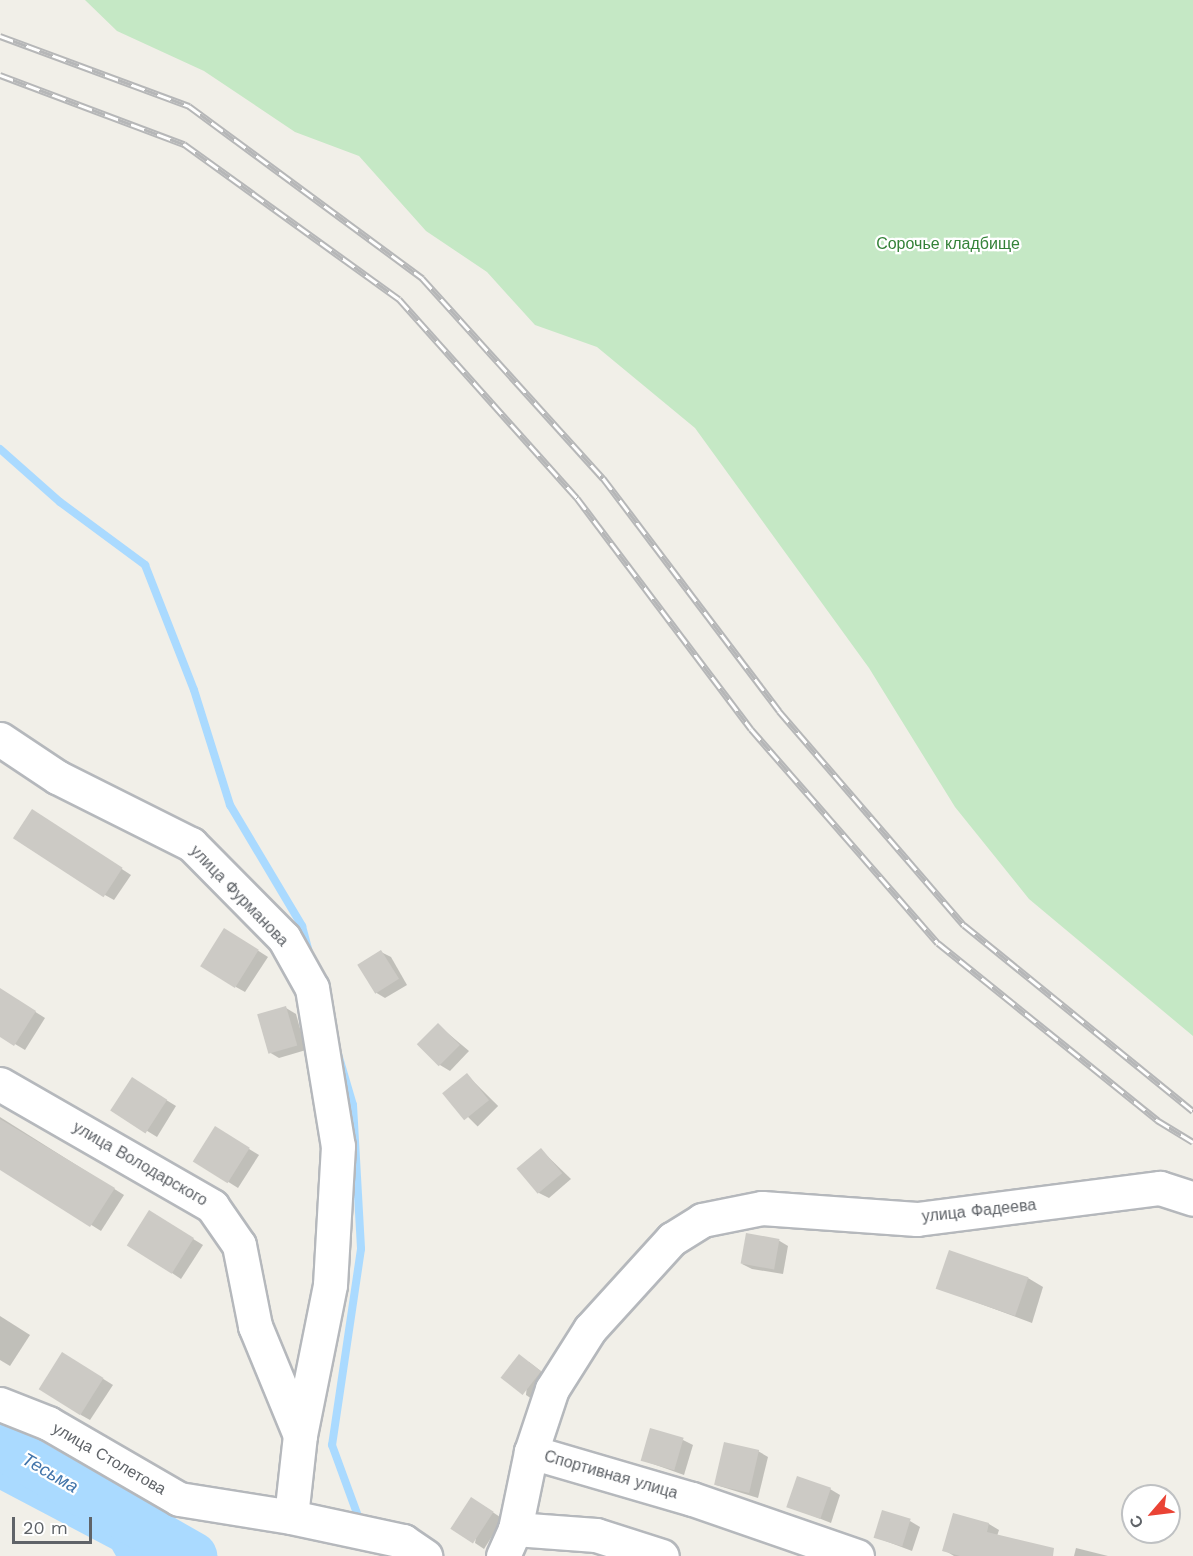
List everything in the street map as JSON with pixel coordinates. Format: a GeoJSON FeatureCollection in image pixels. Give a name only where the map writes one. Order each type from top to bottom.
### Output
{"type":"FeatureCollection","features":[{"type":"Feature","properties":{"kind":"street","name":"улица Фурманова"},"geometry":{"type":"LineString","coordinates":[[0,739],[57,777],[191,844],[284,938],[312,988],[337,1158],[330,1285],[300,1436]]}},
{"type":"Feature","properties":{"kind":"street","name":"улица Володарского"},"geometry":{"type":"LineString","coordinates":[[0,1084],[212,1206],[239,1245],[255,1326],[300,1436],[291,1516]]}},
{"type":"Feature","properties":{"kind":"street","name":"улица Фадеева"},"geometry":{"type":"LineString","coordinates":[[762,1208],[917,1219],[1160,1188],[1193,1199]]}},
{"type":"Feature","properties":{"kind":"street","name":"Спортивная улица"},"geometry":{"type":"LineString","coordinates":[[762,1208],[702,1220],[672,1239],[590,1329],[552,1389],[531,1452],[692,1499],[857,1556]]}},
{"type":"Feature","properties":{"kind":"street","name":"улица Столетова"},"geometry":{"type":"LineString","coordinates":[[0,1404],[48,1424],[179,1499],[291,1516],[403,1541],[425,1556]]}},
{"type":"Feature","properties":{"kind":"street"},"geometry":{"type":"LineString","coordinates":[[531,1452],[509,1543],[596,1535],[662,1556]]}},
{"type":"Feature","properties":{"kind":"green space","name":"Сорочье кладбище"},"geometry":{"type":"Polygon","coordinates":[[[85,0],[1193,0],[1193,1036],[1029,899],[955,807],[869,668],[695,428],[597,347],[535,325],[487,272],[426,231],[359,156],[295,132],[204,71],[117,31],[85,0]]]}},
{"type":"Feature","properties":{"kind":"water"},"geometry":{"type":"Polygon","coordinates":[[[0,1451],[52,1472],[218,1556],[116,1556],[112,1549],[0,1490],[0,1451]]]}},
{"type":"Feature","properties":{"kind":"building"},"geometry":{"type":"Polygon","coordinates":[[[32,809],[123,868],[104,897],[13,838],[32,809]]]}},
{"type":"Feature","properties":{"kind":"building"},"geometry":{"type":"Polygon","coordinates":[[[224,928],[259,950],[235,988],[200,966],[224,928]]]}},
{"type":"Feature","properties":{"kind":"building"},"geometry":{"type":"Polygon","coordinates":[[[381,950],[399,979],[375,994],[357,965],[381,950]]]}},
{"type":"Feature","properties":{"kind":"building"},"geometry":{"type":"Polygon","coordinates":[[[0,988],[36,1011],[14,1046],[0,1037],[0,988]]]}},
{"type":"Feature","properties":{"kind":"building"},"geometry":{"type":"Polygon","coordinates":[[[286,1006],[297,1045],[268,1054],[257,1014],[286,1006]]]}},
{"type":"Feature","properties":{"kind":"building"},"geometry":{"type":"Polygon","coordinates":[[[438,1023],[460,1045],[439,1066],[417,1044],[438,1023]]]}},
{"type":"Feature","properties":{"kind":"building"},"geometry":{"type":"Polygon","coordinates":[[[467,1073],[489,1100],[464,1120],[442,1093],[467,1073]]]}},
{"type":"Feature","properties":{"kind":"building"},"geometry":{"type":"Polygon","coordinates":[[[132,1077],[167,1100],[145,1133],[110,1111],[132,1077]]]}},
{"type":"Feature","properties":{"kind":"building"},"geometry":{"type":"Polygon","coordinates":[[[0,1119],[115,1188],[90,1227],[0,1170],[0,1119]]]}},
{"type":"Feature","properties":{"kind":"building"},"geometry":{"type":"Polygon","coordinates":[[[215,1126],[250,1148],[228,1183],[193,1162],[215,1126]]]}},
{"type":"Feature","properties":{"kind":"building"},"geometry":{"type":"Polygon","coordinates":[[[541,1148],[562,1173],[538,1194],[516,1169],[541,1148]]]}},
{"type":"Feature","properties":{"kind":"building"},"geometry":{"type":"Polygon","coordinates":[[[149,1210],[194,1238],[172,1274],[127,1246],[149,1210]]]}},
{"type":"Feature","properties":{"kind":"building"},"geometry":{"type":"Polygon","coordinates":[[[746,1233],[779,1239],[774,1269],[741,1264],[746,1233]]]}},
{"type":"Feature","properties":{"kind":"building"},"geometry":{"type":"Polygon","coordinates":[[[949,1250],[1028,1277],[1015,1316],[936,1289],[949,1250]]]}},
{"type":"Feature","properties":{"kind":"building"},"geometry":{"type":"Polygon","coordinates":[[[62,1352],[104,1378],[80,1415],[39,1389],[62,1352]]]}},
{"type":"Feature","properties":{"kind":"building"},"geometry":{"type":"Polygon","coordinates":[[[519,1354],[541,1371],[523,1395],[501,1378],[519,1354]]]}},
{"type":"Feature","properties":{"kind":"building"},"geometry":{"type":"Polygon","coordinates":[[[650,1428],[684,1438],[674,1470],[641,1461],[650,1428]]]}},
{"type":"Feature","properties":{"kind":"building"},"geometry":{"type":"Polygon","coordinates":[[[724,1442],[759,1450],[749,1493],[714,1485],[724,1442]]]}},
{"type":"Feature","properties":{"kind":"building"},"geometry":{"type":"Polygon","coordinates":[[[797,1476],[831,1488],[820,1519],[786,1507],[797,1476]]]}},
{"type":"Feature","properties":{"kind":"building"},"geometry":{"type":"Polygon","coordinates":[[[471,1497],[494,1512],[473,1544],[450,1529],[471,1497]]]}},
{"type":"Feature","properties":{"kind":"building"},"geometry":{"type":"Polygon","coordinates":[[[882,1510],[911,1519],[902,1547],[874,1538],[882,1510]]]}},
{"type":"Feature","properties":{"kind":"building"},"geometry":{"type":"Polygon","coordinates":[[[953,1513],[989,1523],[987,1532],[1054,1548],[1053,1556],[960,1556],[942,1551],[953,1513]]]}},
{"type":"Feature","properties":{"kind":"waterway"},"geometry":{"type":"LineString","coordinates":[[0,449],[60,502],[145,565],[194,690],[230,805],[302,926],[310,955]]}},
{"type":"Feature","properties":{"kind":"waterway"},"geometry":{"type":"LineString","coordinates":[[338,1054],[353,1105],[361,1249],[332,1445],[358,1516]]}},
{"type":"Feature","properties":{"kind":"waterway","name":"Тесьма"},"geometry":{"type":"LineString","coordinates":[[0,1445],[193,1556]]}},
{"type":"Feature","properties":{"kind":"railway"},"geometry":{"type":"LineString","coordinates":[[0,36],[189,106],[422,278],[603,478],[779,711],[964,925],[1193,1111]]}},
{"type":"Feature","properties":{"kind":"railway"},"geometry":{"type":"LineString","coordinates":[[0,75],[184,144],[399,299],[577,498],[751,729],[938,943],[1157,1120],[1193,1142]]}}]}
